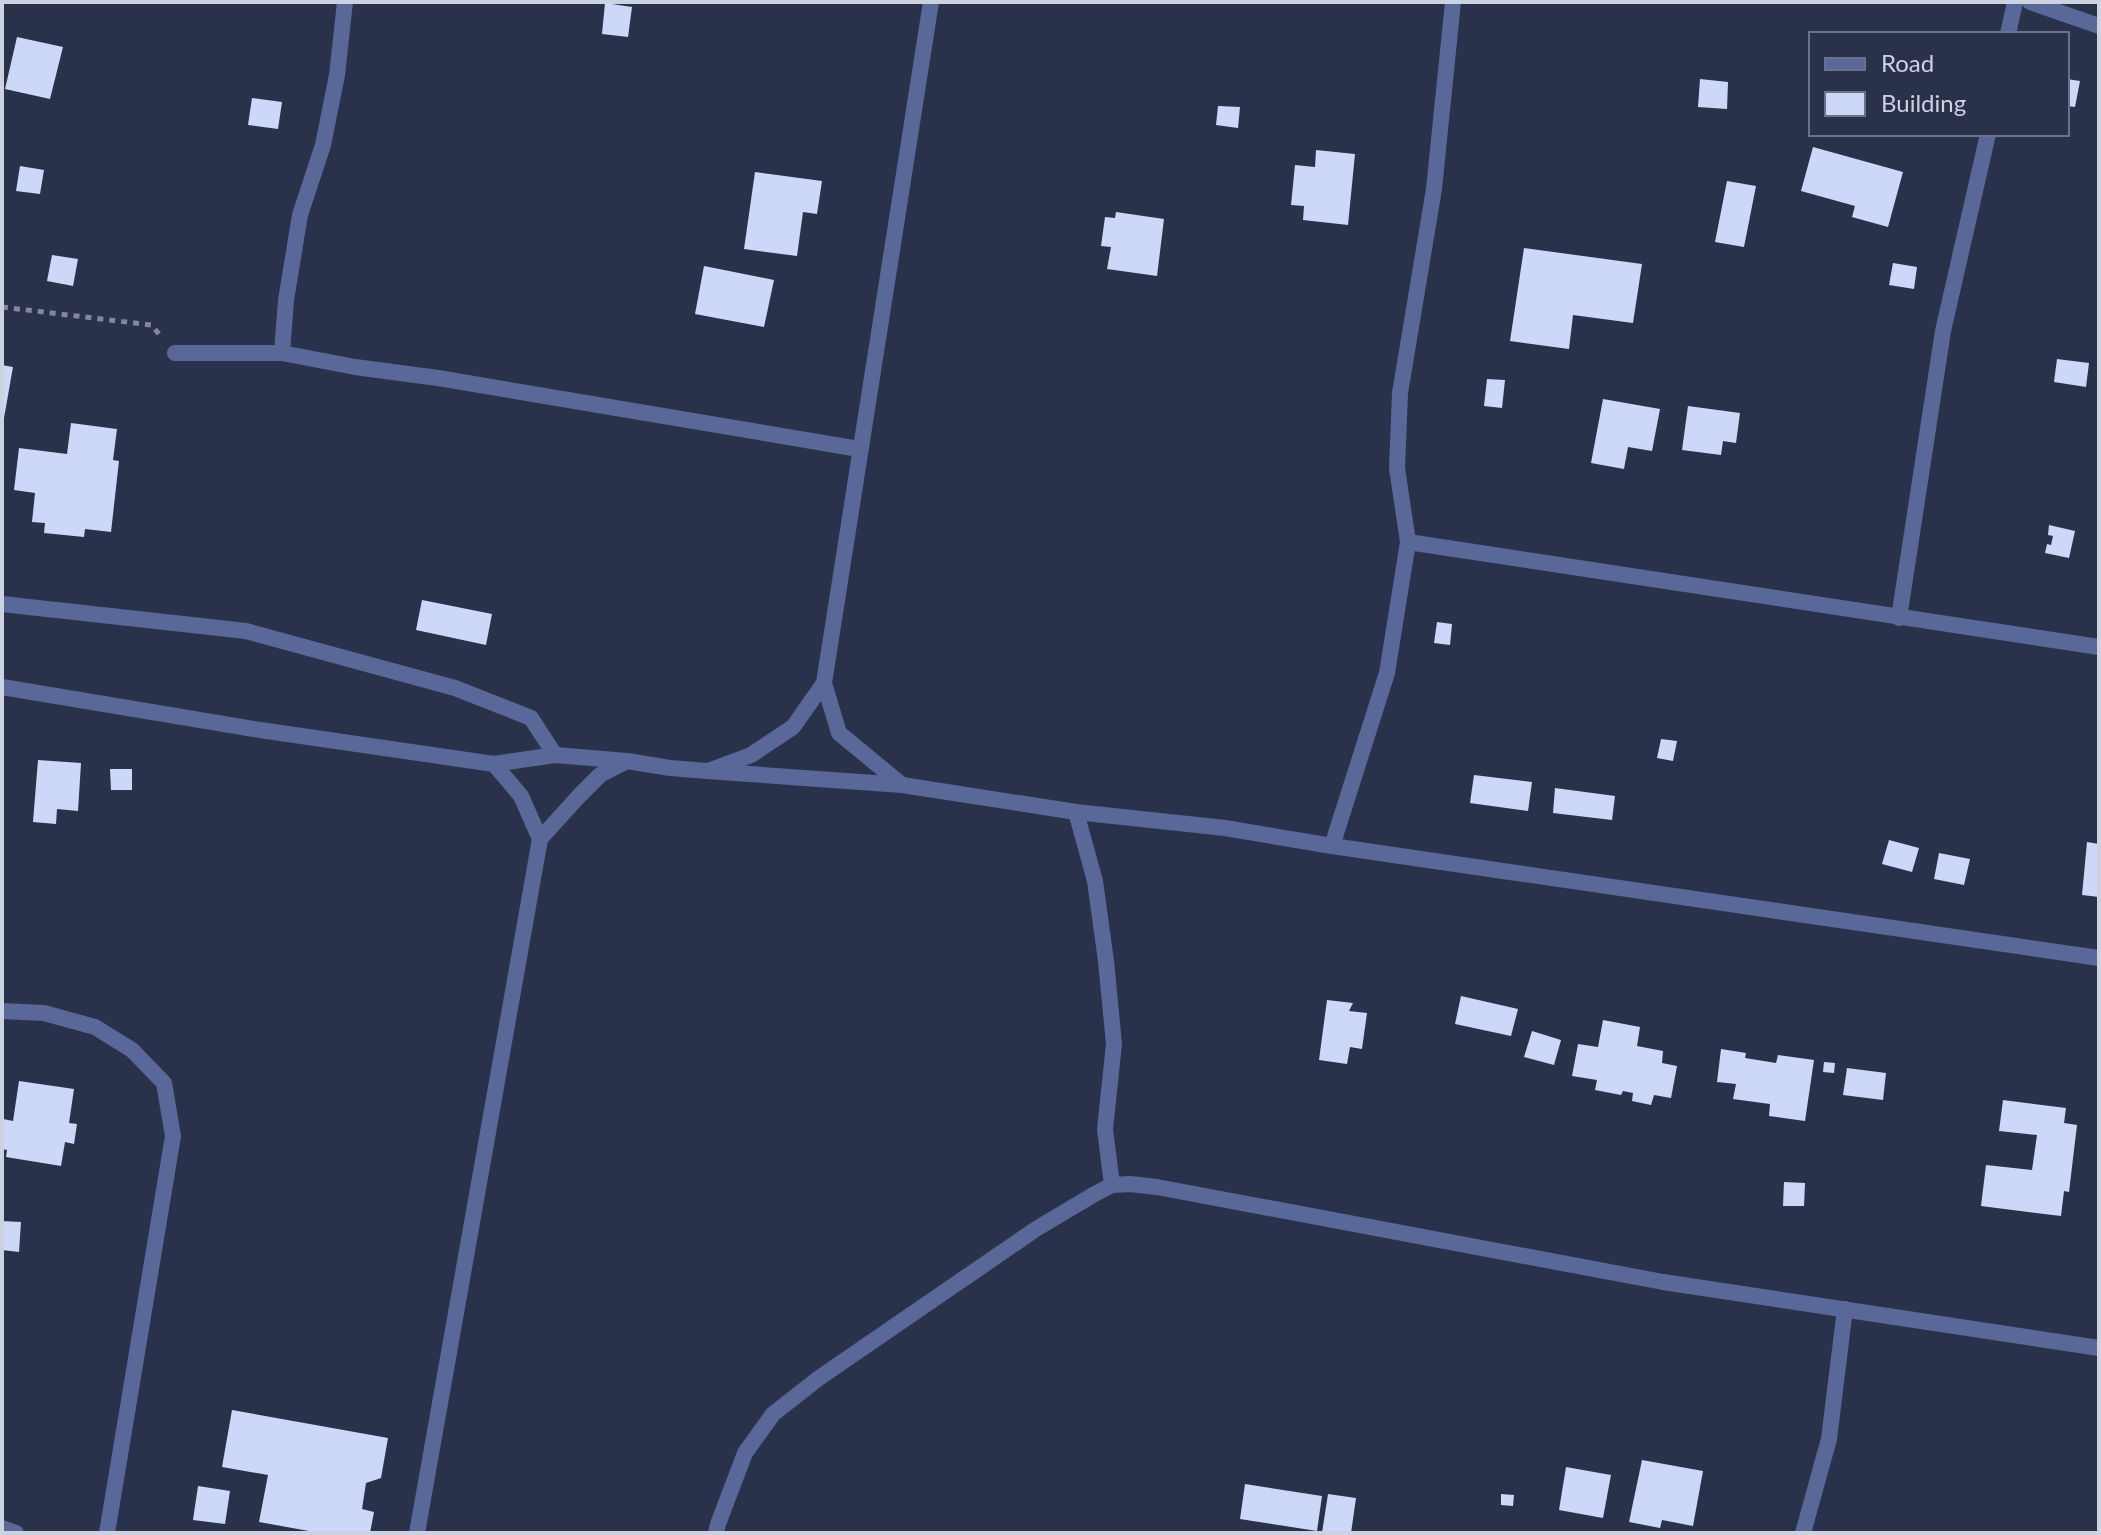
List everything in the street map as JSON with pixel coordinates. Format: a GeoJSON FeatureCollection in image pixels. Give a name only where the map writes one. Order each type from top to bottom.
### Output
{"type":"FeatureCollection","features":[{"type":"Feature","properties":{"kind":"street"},"geometry":{"type":"LineString","coordinates":[[282,353],[286,300],[300,215],[326,131],[337,75],[345,2]]}},
{"type":"Feature","properties":{"kind":"street"},"geometry":{"type":"LineString","coordinates":[[902,785],[839,733],[824,683],[931,2]]}},
{"type":"Feature","properties":{"kind":"street"},"geometry":{"type":"LineString","coordinates":[[1332,846],[1387,673],[1408,542],[1397,468],[1400,393],[1434,189],[1453,2]]}},
{"type":"Feature","properties":{"kind":"street"},"geometry":{"type":"LineString","coordinates":[[2008,32],[2015,2]]}},
{"type":"Feature","properties":{"kind":"street"},"geometry":{"type":"LineString","coordinates":[[2030,2],[2099,26]]}},
{"type":"Feature","properties":{"kind":"street"},"geometry":{"type":"LineString","coordinates":[[1899,618],[1943,331],[1988,136]]}},
{"type":"Feature","properties":{"kind":"street"},"geometry":{"type":"LineString","coordinates":[[175,353],[282,353],[859,449]]}},
{"type":"Feature","properties":{"kind":"street"},"geometry":{"type":"LineString","coordinates":[[1408,542],[2099,647]]}},
{"type":"Feature","properties":{"kind":"street"},"geometry":{"type":"LineString","coordinates":[[2,604],[246,631],[440,684],[531,718],[555,755]]}},
{"type":"Feature","properties":{"kind":"street"},"geometry":{"type":"LineString","coordinates":[[707,771],[751,755],[793,727],[824,683]]}},
{"type":"Feature","properties":{"kind":"street"},"geometry":{"type":"LineString","coordinates":[[2,687],[260,730],[494,764],[555,755],[670,768],[902,785],[1076,812],[1225,828],[2099,958]]}},
{"type":"Feature","properties":{"kind":"street"},"geometry":{"type":"LineString","coordinates":[[417,1533],[540,839],[600,775],[627,761]]}},
{"type":"Feature","properties":{"kind":"street"},"geometry":{"type":"LineString","coordinates":[[494,764],[521,796],[540,839]]}},
{"type":"Feature","properties":{"kind":"street"},"geometry":{"type":"LineString","coordinates":[[1076,812],[1095,881],[1114,1044],[1105,1129],[1112,1185]]}},
{"type":"Feature","properties":{"kind":"street"},"geometry":{"type":"LineString","coordinates":[[2,1011],[44,1013],[95,1027],[132,1050],[164,1083],[173,1136],[107,1533]]}},
{"type":"Feature","properties":{"kind":"street"},"geometry":{"type":"LineString","coordinates":[[716,1533],[745,1453],[773,1414],[819,1378],[1036,1229],[1112,1185],[1157,1187],[1663,1282],[2099,1348]]}},
{"type":"Feature","properties":{"kind":"street"},"geometry":{"type":"LineString","coordinates":[[1803,1533],[1829,1439],[1845,1309]]}},
{"type":"Feature","properties":{"kind":"street"},"geometry":{"type":"LineString","coordinates":[[2,1528],[16,1533]]}},
{"type":"Feature","properties":{"kind":"path"},"geometry":{"type":"LineString","coordinates":[[2,307],[151,325],[175,353]]}},
{"type":"Feature","properties":{"kind":"building"},"geometry":{"type":"Polygon","coordinates":[[[605,3],[632,7],[628,37],[602,34],[605,3]]]}},
{"type":"Feature","properties":{"kind":"building"},"geometry":{"type":"Polygon","coordinates":[[[17,37],[63,47],[50,99],[5,89],[17,37]]]}},
{"type":"Feature","properties":{"kind":"building"},"geometry":{"type":"Polygon","coordinates":[[[1700,79],[1728,82],[1727,109],[1698,107],[1700,79]]]}},
{"type":"Feature","properties":{"kind":"building"},"geometry":{"type":"Polygon","coordinates":[[[2069,79],[2080,81],[2075,107],[2069,106],[2069,79]]]}},
{"type":"Feature","properties":{"kind":"building"},"geometry":{"type":"Polygon","coordinates":[[[252,98],[282,102],[278,129],[248,125],[252,98]]]}},
{"type":"Feature","properties":{"kind":"building"},"geometry":{"type":"Polygon","coordinates":[[[1218,106],[1240,107],[1238,128],[1216,125],[1218,106]]]}},
{"type":"Feature","properties":{"kind":"building"},"geometry":{"type":"Polygon","coordinates":[[[1813,147],[1903,172],[1888,227],[1852,217],[1855,206],[1801,191],[1813,147]]]}},
{"type":"Feature","properties":{"kind":"building"},"geometry":{"type":"Polygon","coordinates":[[[1316,150],[1355,154],[1348,225],[1303,220],[1304,206],[1291,205],[1295,165],[1315,167],[1316,150]]]}},
{"type":"Feature","properties":{"kind":"building"},"geometry":{"type":"Polygon","coordinates":[[[20,166],[44,170],[40,194],[16,191],[20,166]]]}},
{"type":"Feature","properties":{"kind":"building"},"geometry":{"type":"Polygon","coordinates":[[[755,172],[822,181],[817,214],[803,212],[797,256],[744,249],[755,172]]]}},
{"type":"Feature","properties":{"kind":"building"},"geometry":{"type":"Polygon","coordinates":[[[1727,181],[1756,186],[1744,247],[1715,242],[1727,181]]]}},
{"type":"Feature","properties":{"kind":"building"},"geometry":{"type":"Polygon","coordinates":[[[1116,212],[1164,219],[1157,276],[1107,269],[1111,247],[1101,246],[1105,217],[1115,218],[1116,212]]]}},
{"type":"Feature","properties":{"kind":"building"},"geometry":{"type":"Polygon","coordinates":[[[1524,248],[1642,264],[1633,323],[1573,315],[1569,349],[1510,341],[1524,248]]]}},
{"type":"Feature","properties":{"kind":"building"},"geometry":{"type":"Polygon","coordinates":[[[52,255],[78,259],[73,286],[47,281],[52,255]]]}},
{"type":"Feature","properties":{"kind":"building"},"geometry":{"type":"Polygon","coordinates":[[[1893,263],[1917,267],[1914,289],[1889,285],[1893,263]]]}},
{"type":"Feature","properties":{"kind":"building"},"geometry":{"type":"Polygon","coordinates":[[[704,266],[774,280],[764,327],[695,314],[704,266]]]}},
{"type":"Feature","properties":{"kind":"building"},"geometry":{"type":"Polygon","coordinates":[[[2057,359],[2089,363],[2086,387],[2054,382],[2057,359]]]}},
{"type":"Feature","properties":{"kind":"building"},"geometry":{"type":"Polygon","coordinates":[[[2,365],[13,367],[4,418],[2,418],[2,365]]]}},
{"type":"Feature","properties":{"kind":"building"},"geometry":{"type":"Polygon","coordinates":[[[1487,379],[1505,380],[1502,408],[1484,406],[1487,379]]]}},
{"type":"Feature","properties":{"kind":"building"},"geometry":{"type":"Polygon","coordinates":[[[1603,399],[1660,409],[1652,451],[1628,447],[1624,469],[1591,463],[1603,399]]]}},
{"type":"Feature","properties":{"kind":"building"},"geometry":{"type":"Polygon","coordinates":[[[1688,406],[1740,413],[1736,443],[1723,441],[1721,455],[1682,450],[1688,406]]]}},
{"type":"Feature","properties":{"kind":"building"},"geometry":{"type":"Polygon","coordinates":[[[71,423],[117,429],[113,460],[119,461],[111,532],[85,529],[84,537],[44,533],[45,523],[32,522],[35,493],[14,490],[19,448],[67,454],[71,423]]]}},
{"type":"Feature","properties":{"kind":"building"},"geometry":{"type":"Polygon","coordinates":[[[2049,525],[2075,531],[2069,558],[2045,553],[2053,536],[2048,535],[2049,525]]]}},
{"type":"Feature","properties":{"kind":"building"},"geometry":{"type":"Polygon","coordinates":[[[422,600],[492,614],[486,645],[416,630],[422,600]]]}},
{"type":"Feature","properties":{"kind":"building"},"geometry":{"type":"Polygon","coordinates":[[[1437,622],[1452,624],[1450,645],[1434,643],[1437,622]]]}},
{"type":"Feature","properties":{"kind":"building"},"geometry":{"type":"Polygon","coordinates":[[[1661,739],[1677,741],[1673,761],[1657,758],[1661,739]]]}},
{"type":"Feature","properties":{"kind":"building"},"geometry":{"type":"Polygon","coordinates":[[[38,760],[81,763],[78,811],[57,809],[56,824],[33,822],[38,760]]]}},
{"type":"Feature","properties":{"kind":"building"},"geometry":{"type":"Polygon","coordinates":[[[110,769],[132,769],[132,790],[111,790],[110,769]]]}},
{"type":"Feature","properties":{"kind":"building"},"geometry":{"type":"Polygon","coordinates":[[[1474,775],[1532,782],[1528,811],[1470,803],[1474,775]]]}},
{"type":"Feature","properties":{"kind":"building"},"geometry":{"type":"Polygon","coordinates":[[[1555,788],[1615,796],[1612,820],[1553,813],[1555,788]]]}},
{"type":"Feature","properties":{"kind":"building"},"geometry":{"type":"Polygon","coordinates":[[[1889,840],[1919,848],[1912,872],[1882,864],[1889,840]]]}},
{"type":"Feature","properties":{"kind":"building"},"geometry":{"type":"Polygon","coordinates":[[[2087,842],[2099,844],[2099,897],[2082,895],[2087,842]]]}},
{"type":"Feature","properties":{"kind":"building"},"geometry":{"type":"Polygon","coordinates":[[[1939,853],[1970,859],[1964,885],[1934,879],[1939,853]]]}},
{"type":"Feature","properties":{"kind":"building"},"geometry":{"type":"Polygon","coordinates":[[[1461,996],[1518,1009],[1511,1036],[1455,1024],[1461,996]]]}},
{"type":"Feature","properties":{"kind":"building"},"geometry":{"type":"Polygon","coordinates":[[[1327,1000],[1353,1003],[1349,1011],[1367,1013],[1362,1049],[1350,1047],[1347,1064],[1319,1060],[1327,1000]]]}},
{"type":"Feature","properties":{"kind":"building"},"geometry":{"type":"Polygon","coordinates":[[[1603,1020],[1640,1027],[1637,1046],[1663,1051],[1662,1063],[1677,1066],[1671,1098],[1654,1095],[1651,1105],[1632,1101],[1633,1093],[1623,1091],[1621,1095],[1595,1090],[1597,1080],[1572,1076],[1578,1044],[1598,1047],[1603,1020]]]}},
{"type":"Feature","properties":{"kind":"building"},"geometry":{"type":"Polygon","coordinates":[[[1532,1031],[1561,1040],[1554,1065],[1524,1057],[1532,1031]]]}},
{"type":"Feature","properties":{"kind":"building"},"geometry":{"type":"Polygon","coordinates":[[[1721,1049],[1746,1053],[1745,1058],[1776,1063],[1778,1055],[1814,1060],[1805,1121],[1769,1116],[1770,1104],[1733,1099],[1736,1084],[1717,1082],[1721,1049]]]}},
{"type":"Feature","properties":{"kind":"building"},"geometry":{"type":"Polygon","coordinates":[[[1824,1062],[1835,1063],[1834,1073],[1823,1072],[1824,1062]]]}},
{"type":"Feature","properties":{"kind":"building"},"geometry":{"type":"Polygon","coordinates":[[[1847,1068],[1886,1073],[1883,1100],[1843,1095],[1847,1068]]]}},
{"type":"Feature","properties":{"kind":"building"},"geometry":{"type":"Polygon","coordinates":[[[19,1081],[74,1089],[69,1123],[77,1124],[74,1144],[65,1142],[61,1166],[6,1157],[7,1150],[2,1149],[3,1119],[13,1121],[19,1081]]]}},
{"type":"Feature","properties":{"kind":"building"},"geometry":{"type":"Polygon","coordinates":[[[2003,1100],[2066,1108],[2064,1123],[2077,1125],[2069,1192],[2064,1191],[2061,1216],[1981,1206],[1986,1165],[2032,1170],[2037,1135],[1999,1131],[2003,1100]]]}},
{"type":"Feature","properties":{"kind":"building"},"geometry":{"type":"Polygon","coordinates":[[[1784,1182],[1805,1183],[1804,1206],[1783,1206],[1784,1182]]]}},
{"type":"Feature","properties":{"kind":"building"},"geometry":{"type":"Polygon","coordinates":[[[2,1221],[21,1222],[19,1252],[2,1250],[2,1221]]]}},
{"type":"Feature","properties":{"kind":"building"},"geometry":{"type":"Polygon","coordinates":[[[232,1410],[388,1438],[381,1478],[366,1483],[362,1509],[374,1512],[370,1533],[320,1533],[259,1522],[268,1475],[222,1467],[232,1410]]]}},
{"type":"Feature","properties":{"kind":"building"},"geometry":{"type":"Polygon","coordinates":[[[1642,1460],[1703,1471],[1693,1526],[1662,1520],[1660,1528],[1629,1522],[1642,1460]]]}},
{"type":"Feature","properties":{"kind":"building"},"geometry":{"type":"Polygon","coordinates":[[[1566,1467],[1611,1475],[1603,1518],[1559,1510],[1566,1467]]]}},
{"type":"Feature","properties":{"kind":"building"},"geometry":{"type":"Polygon","coordinates":[[[1245,1484],[1322,1496],[1317,1531],[1240,1519],[1245,1484]]]}},
{"type":"Feature","properties":{"kind":"building"},"geometry":{"type":"Polygon","coordinates":[[[198,1486],[230,1491],[225,1524],[193,1520],[198,1486]]]}},
{"type":"Feature","properties":{"kind":"building"},"geometry":{"type":"Polygon","coordinates":[[[1328,1494],[1356,1498],[1351,1533],[1322,1533],[1328,1494]]]}},
{"type":"Feature","properties":{"kind":"building"},"geometry":{"type":"Polygon","coordinates":[[[1501,1494],[1514,1495],[1513,1506],[1501,1505],[1501,1494]]]}}]}
